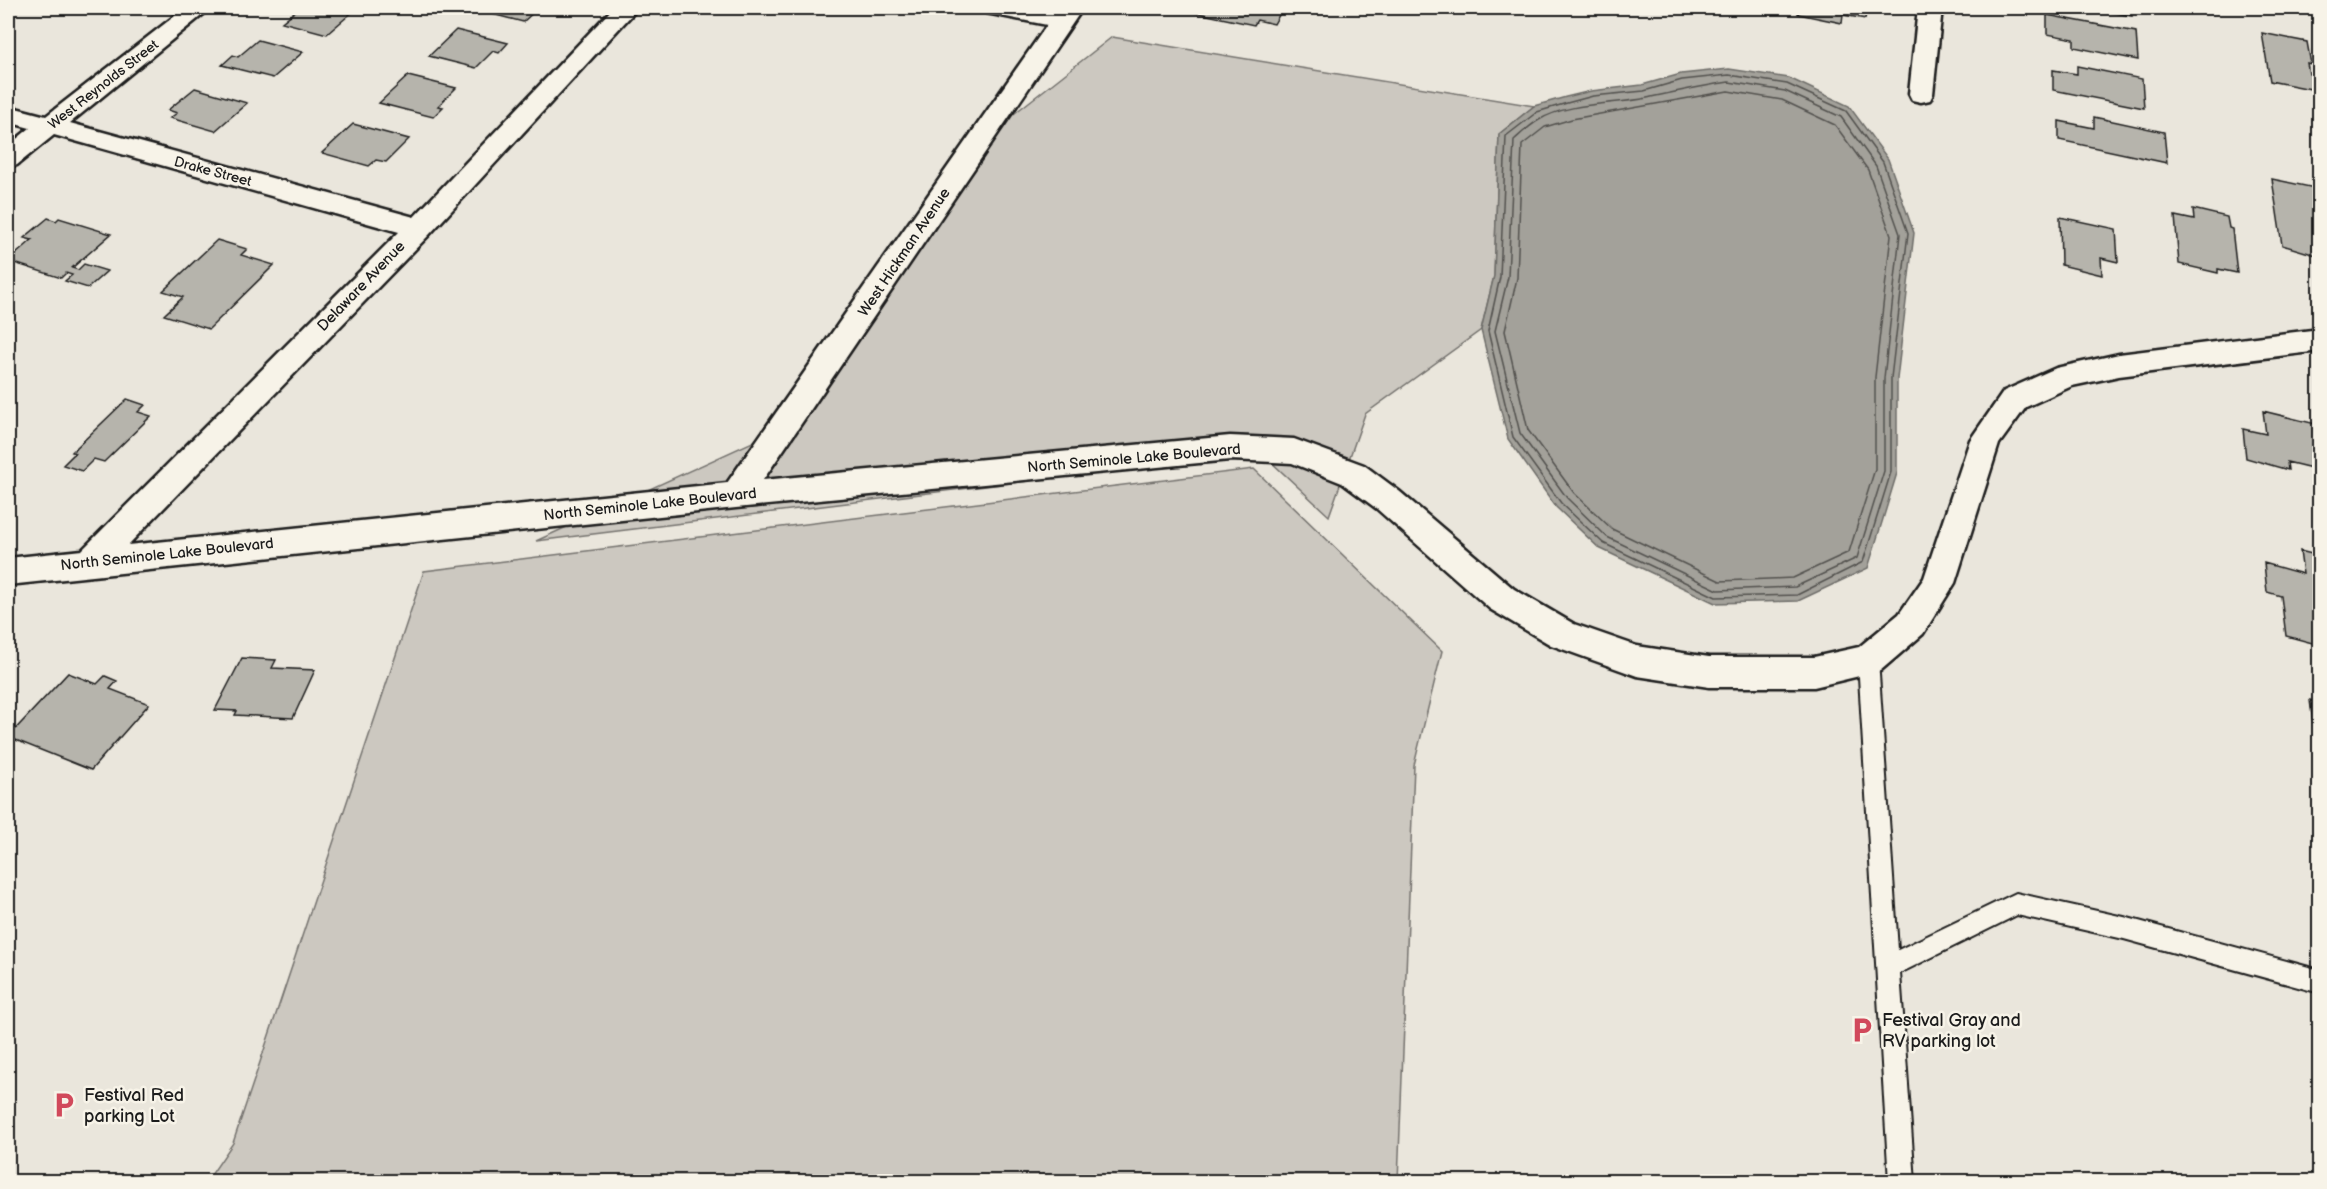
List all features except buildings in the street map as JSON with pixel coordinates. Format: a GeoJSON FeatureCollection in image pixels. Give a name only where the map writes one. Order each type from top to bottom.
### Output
{"type":"FeatureCollection","features":[{"type":"Feature","properties":{"kind":"street","name":"West Reynolds Street"},"geometry":{"type":"LineString","coordinates":[[8,159],[199,8]]}},
{"type":"Feature","properties":{"kind":"street","name":"Delaware Avenue"},"geometry":{"type":"LineString","coordinates":[[92,561],[419,228],[626,8]]}},
{"type":"Feature","properties":{"kind":"street"},"geometry":{"type":"LineString","coordinates":[[994,8],[1066,14]]}},
{"type":"Feature","properties":{"kind":"street"},"geometry":{"type":"LineString","coordinates":[[1921,94],[1930,8]]}},
{"type":"Feature","properties":{"kind":"street","name":"West Hickman Avenue"},"geometry":{"type":"LineString","coordinates":[[736,495],[1066,14]]}},
{"type":"Feature","properties":{"kind":"street","name":"Drake Street"},"geometry":{"type":"LineString","coordinates":[[8,114],[419,228]]}},
{"type":"Feature","properties":{"kind":"street","name":"North Seminole Lake Boulevard"},"geometry":{"type":"LineString","coordinates":[[8,571],[736,495],[1230,448],[1293,451],[1353,474],[1388,500],[1502,598],[1563,635],[1636,661],[1709,672],[1814,672],[1868,660],[1911,624],[1939,583],[1985,440],[2014,399],[2066,376],[2119,364],[2319,340]]}},
{"type":"Feature","properties":{"kind":"lane"},"geometry":{"type":"LineString","coordinates":[[1868,660],[1902,1182]]}},
{"type":"Feature","properties":{"kind":"lane"},"geometry":{"type":"LineString","coordinates":[[1888,967],[2016,904],[2124,928],[2319,982]]}},
{"type":"Feature","properties":{"kind":"shaded area"},"geometry":{"type":"Polygon","coordinates":[[[1112,37],[1534,106],[1499,134],[1494,276],[1481,330],[1365,414],[1329,516],[1270,461],[1248,454],[536,541],[755,441],[969,149],[1112,37]]]}},
{"type":"Feature","properties":{"kind":"shaded area"},"geometry":{"type":"Polygon","coordinates":[[[1254,469],[1442,651],[1414,765],[1398,1181],[207,1181],[233,1143],[424,571],[1254,469]]]}},
{"type":"Feature","properties":{"kind":"water"},"geometry":{"type":"Polygon","coordinates":[[[1729,69],[1789,78],[1849,106],[1888,159],[1914,233],[1897,379],[1897,473],[1868,568],[1798,601],[1715,603],[1599,548],[1556,507],[1508,439],[1481,330],[1494,276],[1499,134],[1534,106],[1591,91],[1642,85],[1681,74],[1729,69]]]}},
{"type":"Feature","properties":{"kind":"place","name":"Festival Gray and RV parking lot"},"geometry":{"type":"Point","coordinates":[1862,1030]}},
{"type":"Feature","properties":{"kind":"place","name":"Festival Red parking Lot"},"geometry":{"type":"Point","coordinates":[64,1105]}}]}
